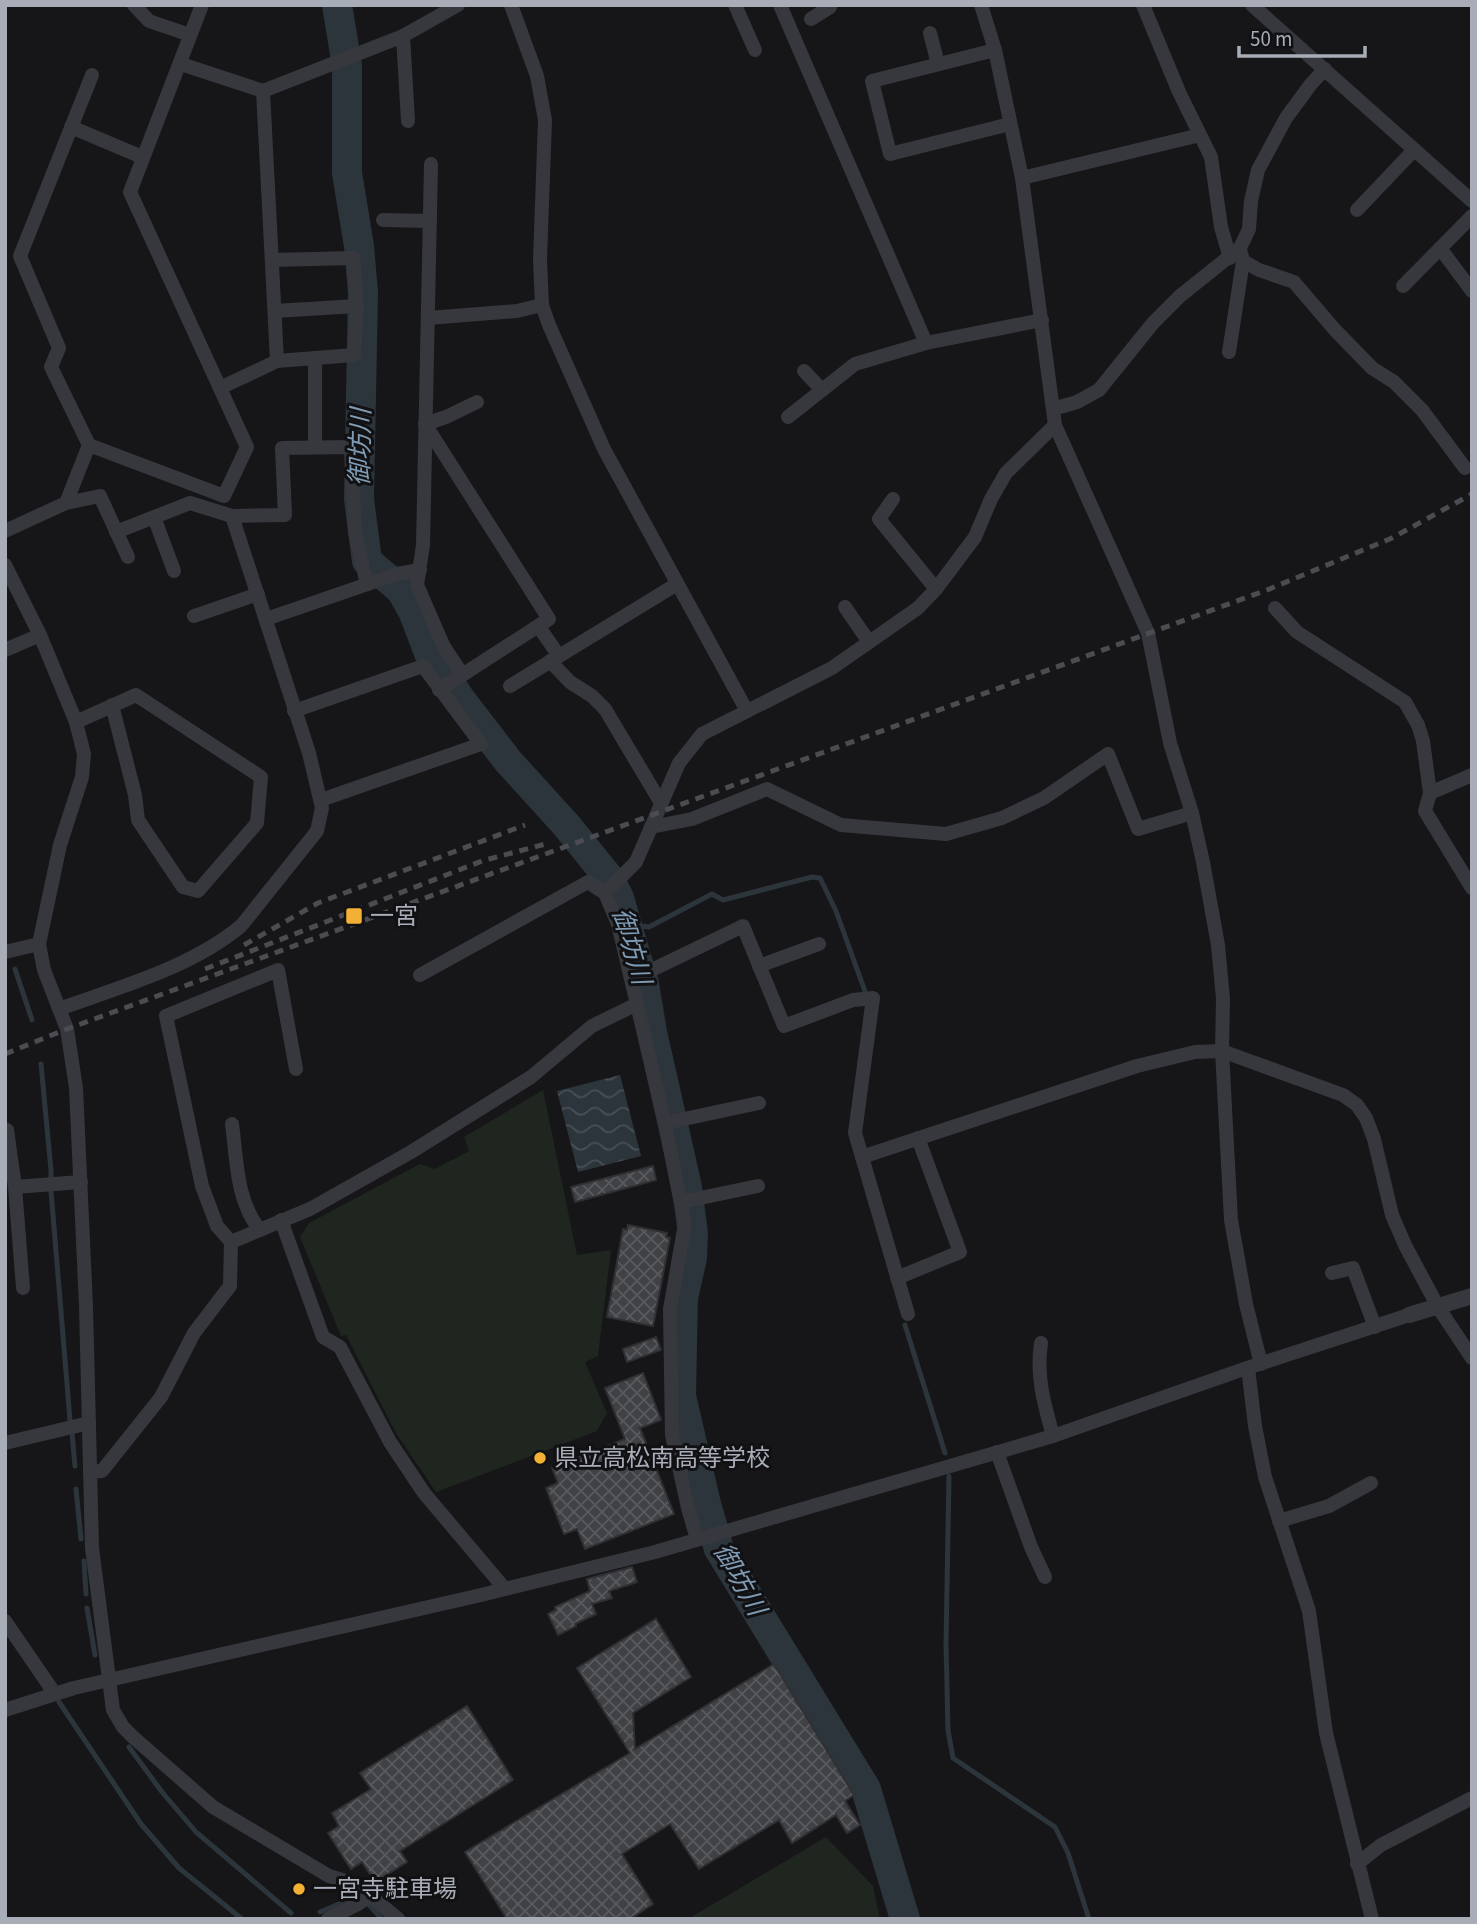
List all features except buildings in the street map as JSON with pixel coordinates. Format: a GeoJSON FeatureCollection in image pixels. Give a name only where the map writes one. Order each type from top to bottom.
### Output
{"type":"FeatureCollection","features":[{"type":"Feature","properties":{"kind":"street"},"geometry":{"type":"LineString","coordinates":[[134,5],[149,21],[190,36]]}},
{"type":"Feature","properties":{"kind":"street"},"geometry":{"type":"LineString","coordinates":[[92,75],[20,256],[59,348],[51,367],[89,445],[224,496],[247,447],[130,192],[202,5]]}},
{"type":"Feature","properties":{"kind":"street"},"geometry":{"type":"LineString","coordinates":[[181,64],[263,91],[403,36],[458,5]]}},
{"type":"Feature","properties":{"kind":"street"},"geometry":{"type":"LineString","coordinates":[[510,5],[537,76],[545,120],[540,260],[542,305],[549,326],[604,449],[747,710]]}},
{"type":"Feature","properties":{"kind":"street"},"geometry":{"type":"LineString","coordinates":[[735,5],[755,50]]}},
{"type":"Feature","properties":{"kind":"street"},"geometry":{"type":"LineString","coordinates":[[780,5],[926,343]]}},
{"type":"Feature","properties":{"kind":"street"},"geometry":{"type":"LineString","coordinates":[[981,5],[995,50],[1022,178],[1055,425],[1148,633],[1170,743],[1192,813],[1217,945],[1223,999],[1222,1051],[1231,1220],[1255,1366],[1259,1449],[1279,1521],[1309,1611],[1326,1733],[1372,1919]]}},
{"type":"Feature","properties":{"kind":"street"},"geometry":{"type":"LineString","coordinates":[[1143,5],[1179,92],[1211,157],[1221,227],[1238,256],[1259,270],[1294,282],[1372,368],[1394,382],[1422,410],[1465,468]]}},
{"type":"Feature","properties":{"kind":"street"},"geometry":{"type":"LineString","coordinates":[[1252,5],[1472,201]]}},
{"type":"Feature","properties":{"kind":"street"},"geometry":{"type":"LineString","coordinates":[[811,19],[834,6]]}},
{"type":"Feature","properties":{"kind":"street"},"geometry":{"type":"LineString","coordinates":[[930,33],[938,64]]}},
{"type":"Feature","properties":{"kind":"street"},"geometry":{"type":"LineString","coordinates":[[403,36],[408,121]]}},
{"type":"Feature","properties":{"kind":"street"},"geometry":{"type":"LineString","coordinates":[[995,50],[872,81],[890,154],[1010,124]]}},
{"type":"Feature","properties":{"kind":"street"},"geometry":{"type":"LineString","coordinates":[[1229,352],[1238,256],[1249,229],[1251,201],[1258,170],[1286,118],[1325,69]]}},
{"type":"Feature","properties":{"kind":"street"},"geometry":{"type":"LineString","coordinates":[[263,91],[277,361]]}},
{"type":"Feature","properties":{"kind":"street"},"geometry":{"type":"LineString","coordinates":[[71,127],[142,157]]}},
{"type":"Feature","properties":{"kind":"street"},"geometry":{"type":"LineString","coordinates":[[1022,178],[1200,135]]}},
{"type":"Feature","properties":{"kind":"street"},"geometry":{"type":"LineString","coordinates":[[1357,210],[1414,150]]}},
{"type":"Feature","properties":{"kind":"street"},"geometry":{"type":"LineString","coordinates":[[431,164],[423,545],[417,584],[444,647],[460,675]]}},
{"type":"Feature","properties":{"kind":"street"},"geometry":{"type":"LineString","coordinates":[[1403,286],[1472,216]]}},
{"type":"Feature","properties":{"kind":"street"},"geometry":{"type":"LineString","coordinates":[[383,220],[430,221]]}},
{"type":"Feature","properties":{"kind":"street"},"geometry":{"type":"LineString","coordinates":[[1440,248],[1472,291]]}},
{"type":"Feature","properties":{"kind":"street"},"geometry":{"type":"LineString","coordinates":[[1053,409],[1077,402],[1099,390],[1180,296],[1238,256]]}},
{"type":"Feature","properties":{"kind":"street"},"geometry":{"type":"LineString","coordinates":[[220,388],[277,361],[355,355],[357,306],[353,258],[272,260]]}},
{"type":"Feature","properties":{"kind":"street"},"geometry":{"type":"LineString","coordinates":[[428,317],[517,311],[542,305]]}},
{"type":"Feature","properties":{"kind":"street"},"geometry":{"type":"LineString","coordinates":[[275,311],[357,306]]}},
{"type":"Feature","properties":{"kind":"street"},"geometry":{"type":"LineString","coordinates":[[788,418],[855,365],[926,343],[1042,320]]}},
{"type":"Feature","properties":{"kind":"street"},"geometry":{"type":"LineString","coordinates":[[315,358],[315,447]]}},
{"type":"Feature","properties":{"kind":"street"},"geometry":{"type":"LineString","coordinates":[[804,371],[822,390]]}},
{"type":"Feature","properties":{"kind":"street"},"geometry":{"type":"LineString","coordinates":[[425,424],[477,402]]}},
{"type":"Feature","properties":{"kind":"street"},"geometry":{"type":"LineString","coordinates":[[425,424],[549,620],[439,690]]}},
{"type":"Feature","properties":{"kind":"street"},"geometry":{"type":"LineString","coordinates":[[609,889],[636,862],[679,763],[702,734],[832,668],[919,608],[975,537],[991,499],[1006,473],[1055,425]]}},
{"type":"Feature","properties":{"kind":"street"},"geometry":{"type":"LineString","coordinates":[[66,503],[89,445]]}},
{"type":"Feature","properties":{"kind":"street"},"geometry":{"type":"LineString","coordinates":[[116,532],[190,503],[232,516],[285,514],[282,448],[351,447],[355,533],[370,582]]}},
{"type":"Feature","properties":{"kind":"street"},"geometry":{"type":"LineString","coordinates":[[5,531],[66,503],[100,496],[128,557]]}},
{"type":"Feature","properties":{"kind":"street"},"geometry":{"type":"LineString","coordinates":[[894,499],[879,519],[936,589]]}},
{"type":"Feature","properties":{"kind":"street"},"geometry":{"type":"LineString","coordinates":[[59,1009],[181,962],[234,933],[317,831],[321,800],[309,753],[293,711],[232,516]]}},
{"type":"Feature","properties":{"kind":"street"},"geometry":{"type":"LineString","coordinates":[[153,517],[174,571]]}},
{"type":"Feature","properties":{"kind":"street"},"geometry":{"type":"LineString","coordinates":[[5,565],[40,635],[76,722],[84,754],[82,777],[60,845],[39,944],[44,970],[67,1029],[72,1056],[81,1182],[92,1548],[113,1710],[123,1727],[213,1807],[329,1876],[356,1884],[398,1919]]}},
{"type":"Feature","properties":{"kind":"street"},"geometry":{"type":"LineString","coordinates":[[266,619],[370,582],[419,570]]}},
{"type":"Feature","properties":{"kind":"street"},"geometry":{"type":"LineString","coordinates":[[510,687],[677,584]]}},
{"type":"Feature","properties":{"kind":"street"},"geometry":{"type":"LineString","coordinates":[[194,616],[258,594]]}},
{"type":"Feature","properties":{"kind":"street"},"geometry":{"type":"LineString","coordinates":[[845,607],[869,642]]}},
{"type":"Feature","properties":{"kind":"street"},"geometry":{"type":"LineString","coordinates":[[1275,608],[1297,632],[1405,702],[1420,733],[1430,793],[1425,811],[1472,888]]}},
{"type":"Feature","properties":{"kind":"street"},"geometry":{"type":"LineString","coordinates":[[539,627],[554,659],[570,682],[592,696],[605,709],[661,803]]}},
{"type":"Feature","properties":{"kind":"street"},"geometry":{"type":"LineString","coordinates":[[5,650],[40,635]]}},
{"type":"Feature","properties":{"kind":"street"},"geometry":{"type":"LineString","coordinates":[[293,711],[423,666],[481,744],[321,800]]}},
{"type":"Feature","properties":{"kind":"street"},"geometry":{"type":"LineString","coordinates":[[76,722],[112,705],[136,695],[261,777],[257,823],[198,891],[183,887],[138,820],[135,795],[112,705]]}},
{"type":"Feature","properties":{"kind":"street"},"geometry":{"type":"LineString","coordinates":[[651,827],[692,819],[767,789],[841,825],[946,834],[1002,818],[1044,799],[1108,754],[1138,829],[1192,813]]}},
{"type":"Feature","properties":{"kind":"street"},"geometry":{"type":"LineString","coordinates":[[1430,793],[1472,775]]}},
{"type":"Feature","properties":{"kind":"street"},"geometry":{"type":"LineString","coordinates":[[419,975],[588,882],[609,889]]}},
{"type":"Feature","properties":{"kind":"street"},"geometry":{"type":"LineString","coordinates":[[609,889],[618,924],[640,976],[637,1003],[671,1122],[685,1224],[670,1309],[673,1435],[688,1508],[699,1538]]}},
{"type":"Feature","properties":{"kind":"street"},"geometry":{"type":"LineString","coordinates":[[640,976],[743,926],[784,1026],[853,1000],[873,998],[855,1133],[908,1314]]}},
{"type":"Feature","properties":{"kind":"street"},"geometry":{"type":"LineString","coordinates":[[5,952],[39,944]]}},
{"type":"Feature","properties":{"kind":"street"},"geometry":{"type":"LineString","coordinates":[[759,966],[819,944]]}},
{"type":"Feature","properties":{"kind":"street"},"geometry":{"type":"LineString","coordinates":[[90,1472],[102,1471],[161,1397],[194,1333],[230,1286],[231,1242],[217,1226],[202,1185],[166,1016],[278,970],[296,1069]]}},
{"type":"Feature","properties":{"kind":"street"},"geometry":{"type":"LineString","coordinates":[[231,1242],[310,1209],[411,1152],[531,1077],[592,1026],[637,1003]]}},
{"type":"Feature","properties":{"kind":"street"},"geometry":{"type":"LineString","coordinates":[[862,1157],[1137,1066],[1195,1052],[1222,1051],[1343,1096],[1357,1105],[1366,1118],[1374,1139],[1392,1215],[1405,1245],[1438,1307],[1472,1358]]}},
{"type":"Feature","properties":{"kind":"street"},"geometry":{"type":"LineString","coordinates":[[671,1122],[759,1103]]}},
{"type":"Feature","properties":{"kind":"street"},"geometry":{"type":"LineString","coordinates":[[232,1124],[241,1193],[248,1216],[260,1230]]}},
{"type":"Feature","properties":{"kind":"street"},"geometry":{"type":"LineString","coordinates":[[7,1130],[15,1187],[23,1288]]}},
{"type":"Feature","properties":{"kind":"street"},"geometry":{"type":"LineString","coordinates":[[897,1278],[960,1252],[918,1138]]}},
{"type":"Feature","properties":{"kind":"street"},"geometry":{"type":"LineString","coordinates":[[15,1187],[81,1182]]}},
{"type":"Feature","properties":{"kind":"street"},"geometry":{"type":"LineString","coordinates":[[682,1202],[758,1186]]}},
{"type":"Feature","properties":{"kind":"street"},"geometry":{"type":"LineString","coordinates":[[281,1220],[323,1337],[340,1346],[390,1442],[424,1493],[506,1589]]}},
{"type":"Feature","properties":{"kind":"street"},"geometry":{"type":"LineString","coordinates":[[1332,1273],[1353,1268],[1375,1326]]}},
{"type":"Feature","properties":{"kind":"street"},"geometry":{"type":"LineString","coordinates":[[5,1710],[55,1694],[655,1552],[1053,1436],[1255,1366],[1472,1296]]}},
{"type":"Feature","properties":{"kind":"street"},"geometry":{"type":"LineString","coordinates":[[1041,1343],[1038,1364],[1041,1392],[1053,1436]]}},
{"type":"Feature","properties":{"kind":"street"},"geometry":{"type":"LineString","coordinates":[[5,1443],[89,1423]]}},
{"type":"Feature","properties":{"kind":"street"},"geometry":{"type":"LineString","coordinates":[[996,1452],[1045,1577]]}},
{"type":"Feature","properties":{"kind":"street"},"geometry":{"type":"LineString","coordinates":[[1279,1521],[1329,1506],[1371,1483]]}},
{"type":"Feature","properties":{"kind":"street"},"geometry":{"type":"LineString","coordinates":[[5,1621],[55,1694]]}},
{"type":"Feature","properties":{"kind":"street"},"geometry":{"type":"LineString","coordinates":[[1357,1864],[1381,1845],[1472,1798]]}},
{"type":"Feature","properties":{"kind":"street"},"geometry":{"type":"LineString","coordinates":[[328,1919],[358,1905],[371,1895]]}},
{"type":"Feature","properties":{"kind":"shaded area"},"geometry":{"type":"Polygon","coordinates":[[[543,1090],[577,1255],[611,1250],[598,1356],[585,1362],[607,1413],[597,1431],[436,1492],[396,1433],[346,1335],[341,1336],[300,1237],[309,1223],[420,1164],[435,1169],[469,1151],[464,1137],[543,1090]]]}},
{"type":"Feature","properties":{"kind":"shaded area"},"geometry":{"type":"Polygon","coordinates":[[[826,1837],[873,1886],[880,1919],[688,1919],[826,1837]]]}},
{"type":"Feature","properties":{"kind":"water"},"geometry":{"type":"Polygon","coordinates":[[[620,1075],[641,1156],[578,1172],[557,1091],[620,1075]]]}},
{"type":"Feature","properties":{"kind":"waterway","name":"御坊川"},"geometry":{"type":"LineString","coordinates":[[337,5],[347,66],[347,173],[359,246],[363,292],[359,499],[367,561],[401,590],[413,611],[429,653],[461,700],[508,761],[567,826],[609,878],[619,898],[644,984],[652,1032],[687,1187],[693,1234],[692,1258],[683,1298],[681,1396],[706,1504],[719,1549],[866,1789],[905,1919]]}},
{"type":"Feature","properties":{"kind":"waterway"},"geometry":{"type":"LineString","coordinates":[[627,924],[649,927],[712,894],[723,900],[812,877],[820,878],[836,911],[866,994]]}},
{"type":"Feature","properties":{"kind":"waterway"},"geometry":{"type":"LineString","coordinates":[[15,969],[32,1020]]}},
{"type":"Feature","properties":{"kind":"waterway"},"geometry":{"type":"LineString","coordinates":[[41,1064],[70,1420]]}},
{"type":"Feature","properties":{"kind":"waterway"},"geometry":{"type":"LineString","coordinates":[[905,1325],[945,1453]]}},
{"type":"Feature","properties":{"kind":"waterway"},"geometry":{"type":"LineString","coordinates":[[72,1433],[75,1466]]}},
{"type":"Feature","properties":{"kind":"waterway"},"geometry":{"type":"LineString","coordinates":[[949,1476],[946,1643],[948,1730],[953,1758],[1055,1827],[1068,1853],[1089,1919]]}},
{"type":"Feature","properties":{"kind":"waterway"},"geometry":{"type":"LineString","coordinates":[[76,1489],[81,1539]]}},
{"type":"Feature","properties":{"kind":"waterway"},"geometry":{"type":"LineString","coordinates":[[84,1561],[86,1594]]}},
{"type":"Feature","properties":{"kind":"waterway"},"geometry":{"type":"LineString","coordinates":[[87,1608],[95,1655]]}},
{"type":"Feature","properties":{"kind":"waterway"},"geometry":{"type":"LineString","coordinates":[[59,1702],[141,1824],[179,1868],[242,1919]]}},
{"type":"Feature","properties":{"kind":"waterway"},"geometry":{"type":"LineString","coordinates":[[129,1747],[196,1832],[291,1913]]}},
{"type":"Feature","properties":{"kind":"waterway"},"geometry":{"type":"LineString","coordinates":[[320,1912],[353,1898]]}},
{"type":"Feature","properties":{"kind":"waterway"},"geometry":{"type":"LineString","coordinates":[[369,1905],[382,1919]]}},
{"type":"Feature","properties":{"kind":"railway"},"geometry":{"type":"LineString","coordinates":[[5,1054],[1267,590],[1392,538],[1472,494]]}},
{"type":"Feature","properties":{"kind":"railway"},"geometry":{"type":"LineString","coordinates":[[244,945],[318,903],[525,825]]}},
{"type":"Feature","properties":{"kind":"railway"},"geometry":{"type":"LineString","coordinates":[[205,969],[482,861],[549,843]]}},
{"type":"Feature","properties":{"kind":"place","name":"一宮"},"geometry":{"type":"Point","coordinates":[354,916]}},
{"type":"Feature","properties":{"kind":"place","name":"県立高松南高等学校"},"geometry":{"type":"Point","coordinates":[540,1458]}},
{"type":"Feature","properties":{"kind":"place","name":"一宮寺駐車場"},"geometry":{"type":"Point","coordinates":[299,1889]}}]}
